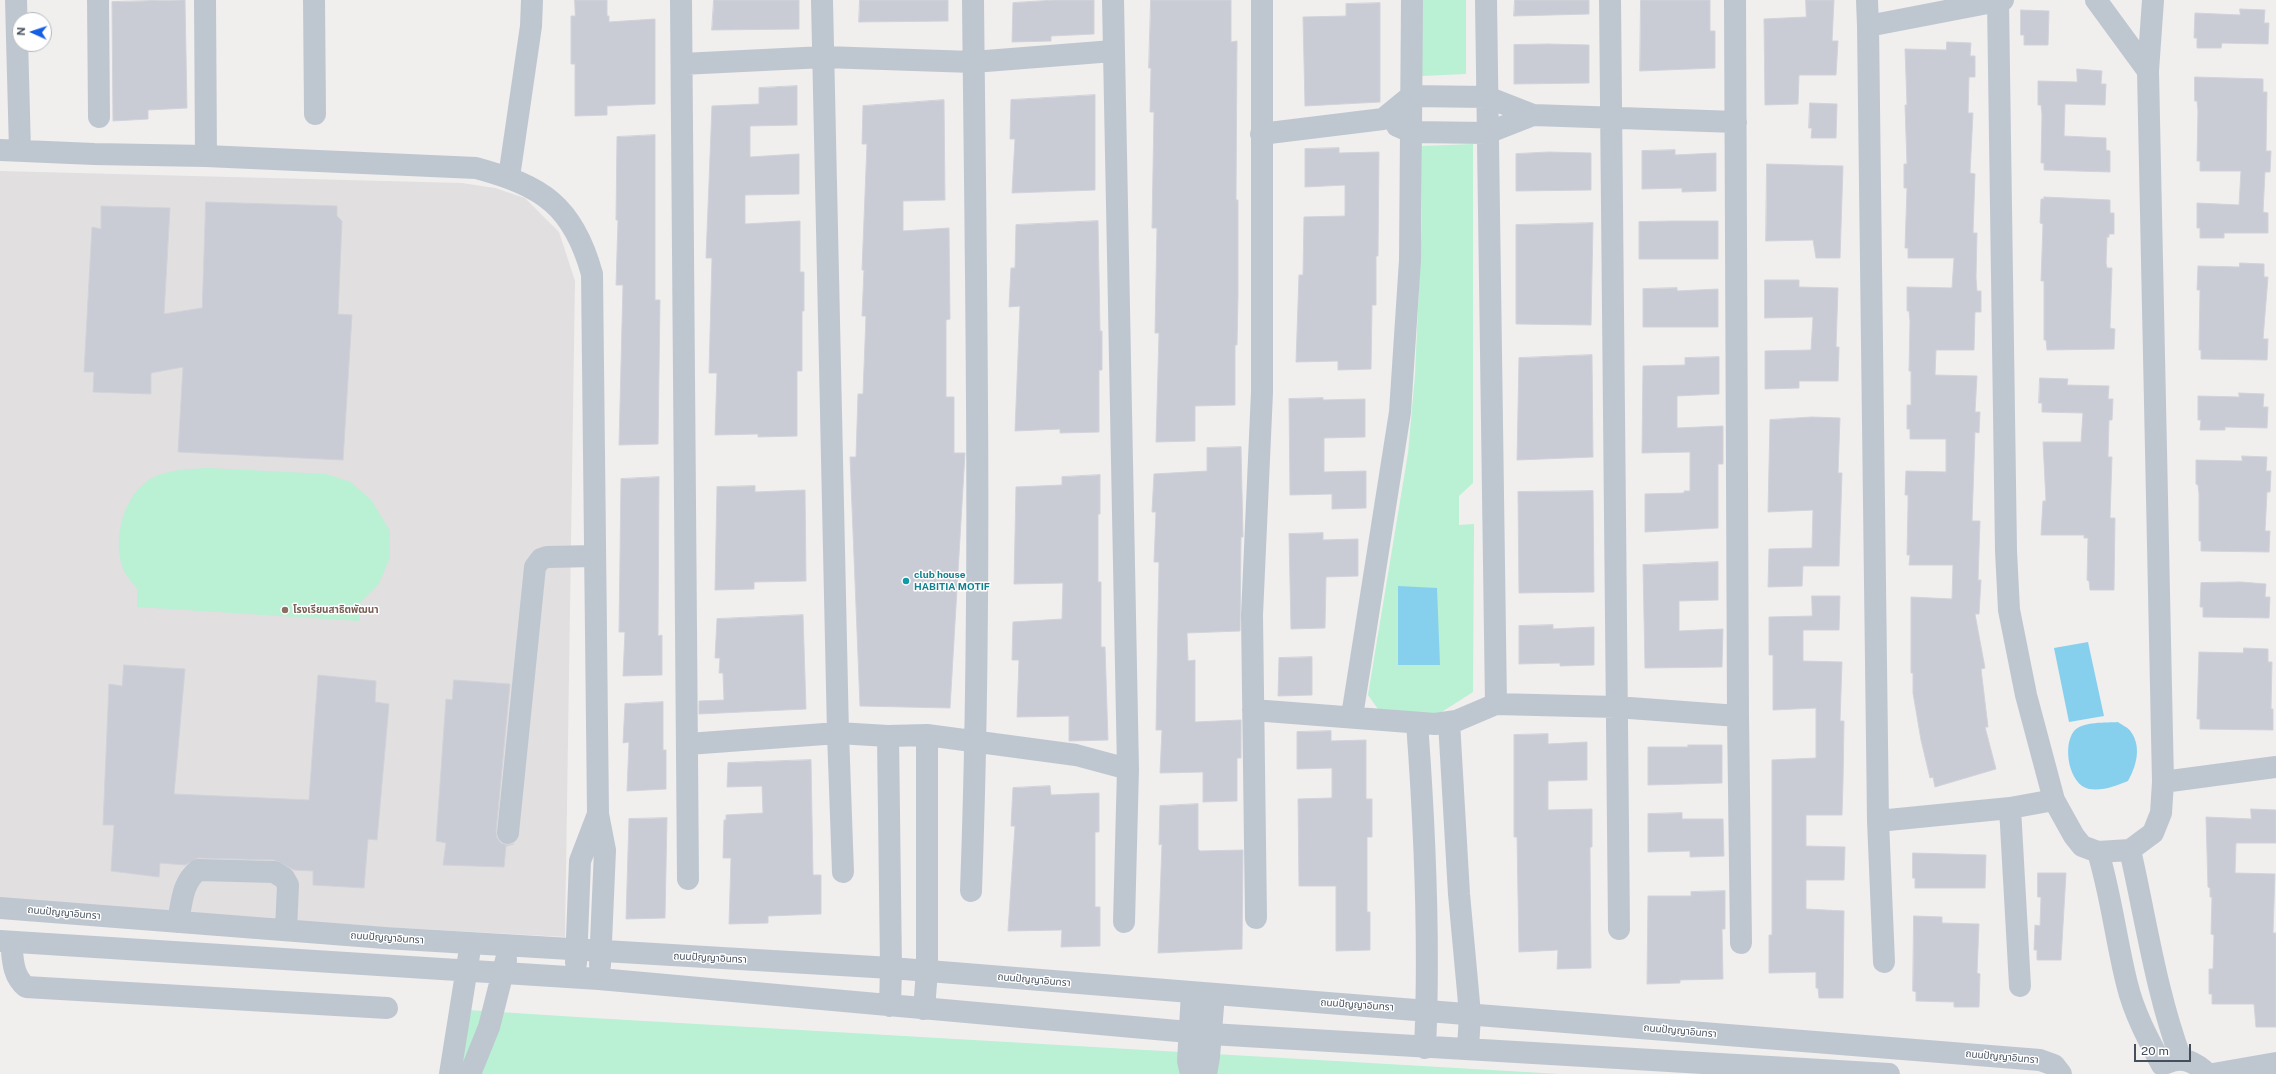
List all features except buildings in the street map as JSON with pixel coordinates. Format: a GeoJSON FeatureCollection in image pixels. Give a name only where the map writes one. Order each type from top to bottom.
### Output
{"type":"FeatureCollection","features":[{"type":"Feature","properties":{"kind":"street"},"geometry":{"type":"LineString","coordinates":[[16,0],[9,92],[10,150],[206,156],[476,168],[509,177],[545,195],[564,212],[585,247],[592,274],[598,814],[605,850],[599,979]]}},
{"type":"Feature","properties":{"kind":"street"},"geometry":{"type":"LineString","coordinates":[[98,0],[99,117]]}},
{"type":"Feature","properties":{"kind":"street"},"geometry":{"type":"LineString","coordinates":[[205,0],[206,156]]}},
{"type":"Feature","properties":{"kind":"street"},"geometry":{"type":"LineString","coordinates":[[314,0],[315,114]]}},
{"type":"Feature","properties":{"kind":"street"},"geometry":{"type":"LineString","coordinates":[[509,177],[531,26],[532,0]]}},
{"type":"Feature","properties":{"kind":"street"},"geometry":{"type":"LineString","coordinates":[[681,0],[688,878]]}},
{"type":"Feature","properties":{"kind":"street"},"geometry":{"type":"LineString","coordinates":[[822,0],[838,733],[843,872]]}},
{"type":"Feature","properties":{"kind":"street"},"geometry":{"type":"LineString","coordinates":[[971,892],[976,741],[978,537],[973,0]]}},
{"type":"Feature","properties":{"kind":"street"},"geometry":{"type":"LineString","coordinates":[[1113,0],[1128,769],[1124,922]]}},
{"type":"Feature","properties":{"kind":"street"},"geometry":{"type":"LineString","coordinates":[[1256,918],[1252,615],[1262,392],[1262,0]]}},
{"type":"Feature","properties":{"kind":"street"},"geometry":{"type":"LineString","coordinates":[[1352,716],[1400,412],[1410,260],[1412,0]]}},
{"type":"Feature","properties":{"kind":"street"},"geometry":{"type":"LineString","coordinates":[[1486,0],[1496,704]]}},
{"type":"Feature","properties":{"kind":"street"},"geometry":{"type":"LineString","coordinates":[[1610,0],[1613,116],[1616,707],[1619,928]]}},
{"type":"Feature","properties":{"kind":"street"},"geometry":{"type":"LineString","coordinates":[[1735,0],[1738,716],[1741,943]]}},
{"type":"Feature","properties":{"kind":"street"},"geometry":{"type":"LineString","coordinates":[[1867,0],[1878,821],[1884,962]]}},
{"type":"Feature","properties":{"kind":"street"},"geometry":{"type":"LineString","coordinates":[[2096,0],[2148,71]]}},
{"type":"Feature","properties":{"kind":"street"},"geometry":{"type":"LineString","coordinates":[[1868,26],[2001,1],[2005,536],[2009,610],[2026,695],[2054,800],[2074,836],[2082,846],[2098,852],[2130,850],[2154,833],[2161,813],[2163,782],[2148,71],[2153,0]]}},
{"type":"Feature","properties":{"kind":"street"},"geometry":{"type":"LineString","coordinates":[[682,64],[824,58],[974,62],[1114,51]]}},
{"type":"Feature","properties":{"kind":"street"},"geometry":{"type":"LineString","coordinates":[[1384,119],[1411,96],[1487,96],[1533,115],[1613,116],[1736,122]]}},
{"type":"Feature","properties":{"kind":"street"},"geometry":{"type":"LineString","coordinates":[[1262,134],[1384,119],[1411,132],[1487,133],[1533,115]]}},
{"type":"Feature","properties":{"kind":"street"},"geometry":{"type":"LineString","coordinates":[[508,832],[535,567],[541,559],[547,557],[595,556]]}},
{"type":"Feature","properties":{"kind":"street"},"geometry":{"type":"LineString","coordinates":[[1253,710],[1352,716],[1417,723],[1456,721],[1496,704],[1616,707],[1738,716]]}},
{"type":"Feature","properties":{"kind":"street"},"geometry":{"type":"LineString","coordinates":[[1449,722],[1456,848],[1470,1014],[1468,1049]]}},
{"type":"Feature","properties":{"kind":"street"},"geometry":{"type":"LineString","coordinates":[[1417,723],[1426,852],[1428,935],[1425,1048]]}},
{"type":"Feature","properties":{"kind":"street"},"geometry":{"type":"LineString","coordinates":[[688,744],[838,733],[888,736],[927,736],[976,741],[1076,755],[1128,769]]}},
{"type":"Feature","properties":{"kind":"street"},"geometry":{"type":"LineString","coordinates":[[888,736],[891,968],[890,1006]]}},
{"type":"Feature","properties":{"kind":"street"},"geometry":{"type":"LineString","coordinates":[[924,1009],[927,971],[927,736]]}},
{"type":"Feature","properties":{"kind":"street"},"geometry":{"type":"LineString","coordinates":[[2163,782],[2276,767]]}},
{"type":"Feature","properties":{"kind":"street"},"geometry":{"type":"LineString","coordinates":[[1878,821],[2010,808],[2054,800]]}},
{"type":"Feature","properties":{"kind":"street"},"geometry":{"type":"LineString","coordinates":[[2010,808],[2020,986]]}},
{"type":"Feature","properties":{"kind":"street"},"geometry":{"type":"LineString","coordinates":[[575,977],[580,861],[598,814]]}},
{"type":"Feature","properties":{"kind":"street"},"geometry":{"type":"LineString","coordinates":[[1426,852],[1456,848]]}},
{"type":"Feature","properties":{"kind":"street"},"geometry":{"type":"LineString","coordinates":[[2130,850],[2154,968],[2169,1028],[2166,1066]]}},
{"type":"Feature","properties":{"kind":"street"},"geometry":{"type":"LineString","coordinates":[[2098,852],[2108,885],[2127,984],[2141,1024],[2166,1066]]}},
{"type":"Feature","properties":{"kind":"street"},"geometry":{"type":"LineString","coordinates":[[178,922],[185,885],[190,876],[198,870],[274,872],[284,878],[288,885],[286,930]]}},
{"type":"Feature","properties":{"kind":"street","name":"ถนนปัญญาอินทรา"},"geometry":{"type":"LineString","coordinates":[[0,908],[471,943],[891,968],[1470,1014],[2040,1060],[2054,1065],[2061,1074]]}},
{"type":"Feature","properties":{"kind":"street"},"geometry":{"type":"LineString","coordinates":[[387,1008],[26,987],[18,980],[13,968],[6,941],[346,964],[467,969],[503,973],[575,977],[1211,1034],[1425,1048],[1468,1049],[1889,1074]]}},
{"type":"Feature","properties":{"kind":"street"},"geometry":{"type":"LineString","coordinates":[[450,1074],[471,943]]}},
{"type":"Feature","properties":{"kind":"street"},"geometry":{"type":"LineString","coordinates":[[470,1074],[489,1027],[510,945]]}},
{"type":"Feature","properties":{"kind":"street"},"geometry":{"type":"LineString","coordinates":[[1191,1074],[1188,1061],[1192,993]]}},
{"type":"Feature","properties":{"kind":"street"},"geometry":{"type":"LineString","coordinates":[[1206,1074],[1214,994]]}},
{"type":"Feature","properties":{"kind":"street"},"geometry":{"type":"LineString","coordinates":[[2166,1066],[2197,1063],[2208,1074]]}},
{"type":"Feature","properties":{"kind":"street"},"geometry":{"type":"LineString","coordinates":[[2213,1074],[2273,1067]]}},
{"type":"Feature","properties":{"kind":"shaded area","name":"โรงเรียนสาธิตพัฒนา"},"geometry":{"type":"Polygon","coordinates":[[[0,171],[462,183],[495,188],[525,198],[559,232],[575,281],[565,937],[0,906],[0,171]]]}},
{"type":"Feature","properties":{"kind":"green space"},"geometry":{"type":"Polygon","coordinates":[[[1422,0],[1466,0],[1466,74],[1422,76],[1422,0]]]}},
{"type":"Feature","properties":{"kind":"green space"},"geometry":{"type":"Polygon","coordinates":[[[1473,144],[1473,483],[1459,496],[1459,525],[1474,524],[1473,692],[1437,715],[1378,709],[1368,695],[1408,453],[1415,375],[1422,220],[1422,146],[1473,144]]]}},
{"type":"Feature","properties":{"kind":"green space"},"geometry":{"type":"Polygon","coordinates":[[[209,468],[326,474],[351,482],[372,501],[390,531],[390,557],[379,584],[360,603],[359,621],[137,607],[137,589],[124,571],[120,559],[120,533],[122,520],[127,507],[142,485],[152,478],[173,471],[209,468]]]}},
{"type":"Feature","properties":{"kind":"green space"},"geometry":{"type":"Polygon","coordinates":[[[452,1009],[593,1018],[1560,1074],[442,1074],[452,1009]]]}},
{"type":"Feature","properties":{"kind":"water"},"geometry":{"type":"Polygon","coordinates":[[[1398,586],[1437,588],[1440,665],[1398,665],[1398,586]]]}},
{"type":"Feature","properties":{"kind":"water"},"geometry":{"type":"Polygon","coordinates":[[[2088,642],[2104,716],[2069,722],[2054,648],[2088,642]]]}},
{"type":"Feature","properties":{"kind":"water"},"geometry":{"type":"Polygon","coordinates":[[[2118,722],[2130,731],[2136,744],[2137,757],[2128,781],[2104,789],[2089,789],[2082,786],[2072,773],[2068,755],[2070,738],[2074,731],[2078,728],[2089,724],[2118,722]]]}},
{"type":"Feature","properties":{"kind":"place","name":"club house HABITIA MOTIF"},"geometry":{"type":"Point","coordinates":[906,581]}},
{"type":"Feature","properties":{"kind":"place","name":"โรงเรียนสาธิตพัฒนา"},"geometry":{"type":"Point","coordinates":[285,610]}}]}
